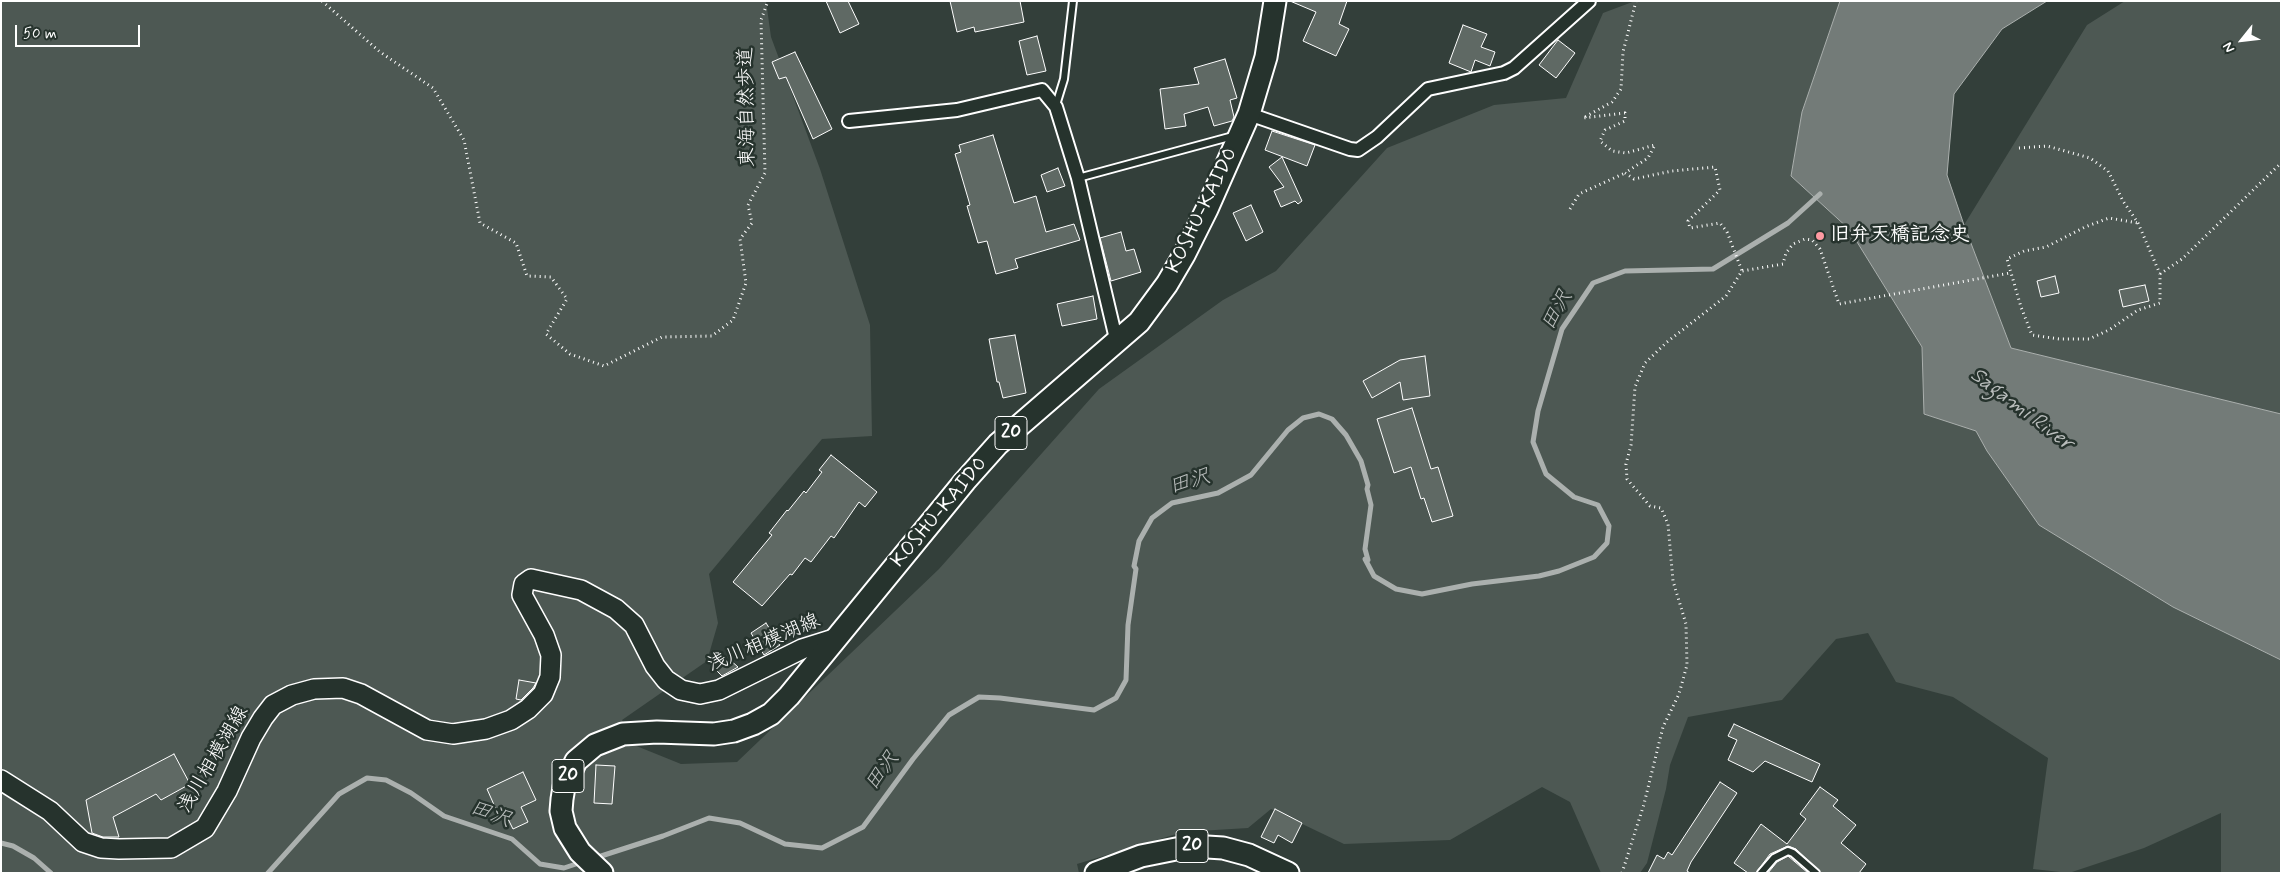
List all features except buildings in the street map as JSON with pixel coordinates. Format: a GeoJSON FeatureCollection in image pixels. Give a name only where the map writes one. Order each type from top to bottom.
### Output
{"type":"FeatureCollection","features":[{"type":"Feature","properties":{"kind":"highway","name":"KOSHU-KAIDO"},"geometry":{"type":"LineString","coordinates":[[602,873],[591,864],[575,844],[565,828],[561,811],[562,799],[569,774],[576,761],[595,745],[623,734],[657,732],[714,734],[734,731],[754,724],[771,714],[789,696],[964,481],[998,444],[1139,322],[1167,284],[1207,209],[1249,114],[1266,57],[1275,1]]}},
{"type":"Feature","properties":{"kind":"highway","name":"20"},"geometry":{"type":"LineString","coordinates":[[1096,873],[1140,856],[1190,846],[1223,848],[1249,855],[1288,873]]}},
{"type":"Feature","properties":{"kind":"main road","name":"浅川相模湖線"},"geometry":{"type":"LineString","coordinates":[[1,780],[50,811],[83,842],[101,848],[119,850],[171,848],[205,828],[227,791],[251,738],[263,718],[273,706],[292,695],[314,689],[344,688],[361,694],[427,730],[453,734],[486,729],[511,720],[528,709],[543,694],[550,677],[551,655],[544,635],[522,595],[524,584],[532,579],[581,590],[616,610],[634,625],[655,666],[666,680],[681,690],[700,694],[719,690],[802,650],[837,638]]}},
{"type":"Feature","properties":{"kind":"street"},"geometry":{"type":"LineString","coordinates":[[1249,114],[1350,149],[1358,150],[1372,141],[1428,89],[1504,72],[1514,68],[1589,1]]}},
{"type":"Feature","properties":{"kind":"street"},"geometry":{"type":"LineString","coordinates":[[849,121],[957,110],[1042,90],[1056,107],[1078,178],[1117,343]]}},
{"type":"Feature","properties":{"kind":"lane"},"geometry":{"type":"LineString","coordinates":[[1056,107],[1064,79],[1073,1]]}},
{"type":"Feature","properties":{"kind":"lane"},"geometry":{"type":"LineString","coordinates":[[1078,178],[1240,134]]}},
{"type":"Feature","properties":{"kind":"lane"},"geometry":{"type":"LineString","coordinates":[[1761,873],[1774,858],[1788,851],[1793,853],[1816,873]]}},
{"type":"Feature","properties":{"kind":"path","name":"東海自然歩道"},"geometry":{"type":"LineString","coordinates":[[322,1],[380,52],[433,88],[464,140],[480,223],[516,243],[527,276],[551,277],[567,299],[546,334],[570,354],[604,366],[662,337],[712,336],[732,320],[746,283],[740,240],[752,223],[748,205],[766,173],[761,20],[768,1]]}},
{"type":"Feature","properties":{"kind":"path"},"geometry":{"type":"LineString","coordinates":[[1570,209],[1579,194],[1625,174],[1648,158],[1655,145],[1626,153],[1612,151],[1600,141],[1605,130],[1625,121],[1625,113],[1583,118],[1612,102],[1621,89],[1623,52],[1636,1]]}},
{"type":"Feature","properties":{"kind":"path"},"geometry":{"type":"LineString","coordinates":[[2019,148],[2047,146],[2090,158],[2108,171],[2123,201],[2138,223],[2160,274],[2160,303],[2138,310],[2109,330],[2089,339],[2059,339],[2032,335],[2010,274],[2007,259],[2024,251],[2046,248],[2085,227],[2109,218],[2138,223]]}},
{"type":"Feature","properties":{"kind":"path"},"geometry":{"type":"LineString","coordinates":[[2160,274],[2182,260],[2281,163]]}},
{"type":"Feature","properties":{"kind":"path"},"geometry":{"type":"LineString","coordinates":[[1625,174],[1634,178],[1672,171],[1715,167],[1720,190],[1688,221],[1690,228],[1720,223],[1727,232],[1742,271]]}},
{"type":"Feature","properties":{"kind":"path"},"geometry":{"type":"LineString","coordinates":[[1622,873],[1644,804],[1663,727],[1678,694],[1687,665],[1686,624],[1673,581],[1668,524],[1661,508],[1650,506],[1627,479],[1626,464],[1631,445],[1635,387],[1645,363],[1667,342],[1726,296],[1742,271],[1783,264],[1786,253],[1793,244],[1805,239],[1812,240],[1820,249],[1839,304],[2010,274]]}},
{"type":"Feature","properties":{"kind":"shaded area"},"geometry":{"type":"Polygon","coordinates":[[[1,1],[766,1],[771,37],[820,169],[870,325],[872,436],[822,439],[709,574],[718,623],[707,661],[622,720],[634,745],[681,764],[737,762],[939,569],[1099,389],[1223,300],[1276,271],[1387,148],[1494,105],[1566,98],[1603,13],[1635,1],[1840,1],[1802,112],[1791,176],[1849,229],[1922,347],[1924,414],[1976,431],[1987,451],[2039,525],[2173,607],[2281,660],[2281,873],[2221,873],[2221,813],[2144,848],[2069,873],[2033,869],[2048,758],[1953,697],[1896,682],[1868,633],[1836,639],[1782,700],[1688,717],[1670,765],[1666,789],[1647,863],[1640,873],[1601,873],[1570,802],[1542,787],[1450,840],[1344,844],[1271,809],[1248,828],[1183,832],[1077,864],[1079,873],[1,873],[1,1]]]}},
{"type":"Feature","properties":{"kind":"shaded area"},"geometry":{"type":"Polygon","coordinates":[[[2125,1],[2281,1],[2281,414],[2011,348],[1964,225],[2087,25],[2125,1]]]}},
{"type":"Feature","properties":{"kind":"water","name":"Sagami River"},"geometry":{"type":"Polygon","coordinates":[[[1840,1],[2047,1],[2002,29],[1954,94],[1947,175],[1964,225],[2011,348],[2281,414],[2281,660],[2173,607],[2039,525],[1987,451],[1976,431],[1924,414],[1922,347],[1849,229],[1791,176],[1802,112],[1840,1]]]}},
{"type":"Feature","properties":{"kind":"waterway","name":"田沢"},"geometry":{"type":"LineString","coordinates":[[595,858],[663,836],[709,818],[740,823],[785,844],[822,848],[863,827],[913,759],[949,715],[979,697],[1094,710],[1116,698],[1126,680],[1128,625],[1136,569],[1134,566],[1139,541],[1152,518],[1172,503],[1218,493],[1251,475],[1288,430],[1303,418],[1319,414],[1332,419],[1346,435],[1361,461],[1368,485],[1367,489],[1371,505],[1365,549],[1368,560],[1365,559],[1374,576],[1396,589],[1422,594],[1472,584],[1539,576],[1559,571],[1594,557],[1607,543],[1609,526],[1598,505],[1574,497],[1546,474],[1533,442],[1538,411],[1562,329],[1593,283],[1625,271],[1713,269],[1788,223],[1820,194]]}},
{"type":"Feature","properties":{"kind":"waterway","name":"田沢"},"geometry":{"type":"LineString","coordinates":[[268,873],[339,794],[367,778],[386,780],[411,793],[444,816],[512,839],[540,864],[564,868],[582,862]]}},
{"type":"Feature","properties":{"kind":"waterway","name":"田沢"},"geometry":{"type":"LineString","coordinates":[[1,843],[13,846],[34,858],[51,873]]}},
{"type":"Feature","properties":{"kind":"place","name":"旧弁天橋記念史"},"geometry":{"type":"Point","coordinates":[1820,236]}}]}
